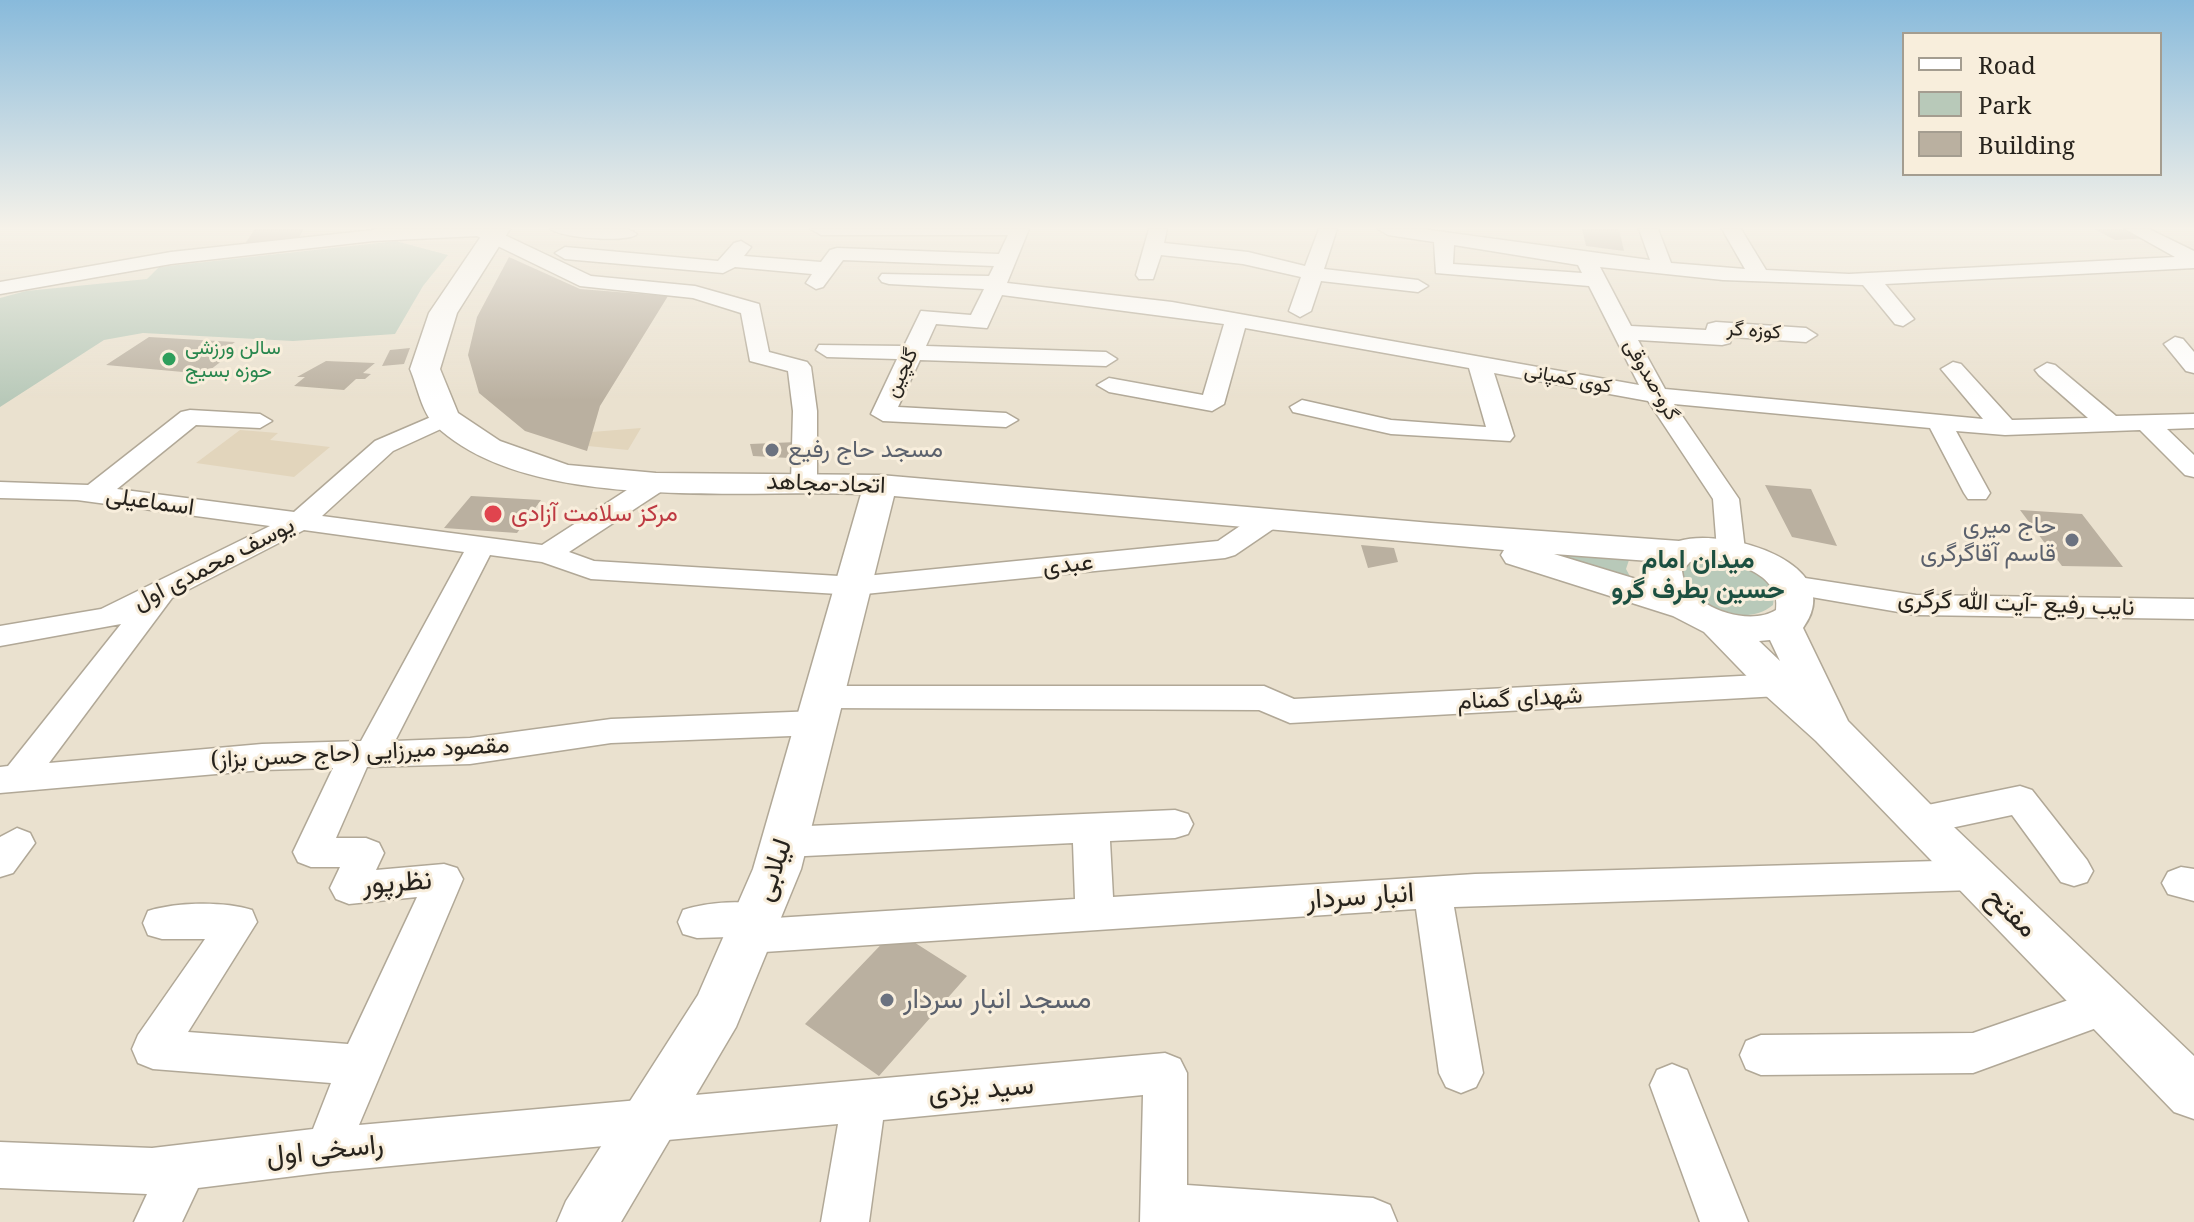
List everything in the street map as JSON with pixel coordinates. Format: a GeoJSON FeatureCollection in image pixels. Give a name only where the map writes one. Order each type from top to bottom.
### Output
{"type":"FeatureCollection","features":[{"type":"Feature","properties":{"kind":"main road"},"geometry":{"type":"LineString","coordinates":[[445,418],[425,369],[443,313],[461,286]]}},
{"type":"Feature","properties":{"kind":"main road","name":"اتحاد-مجاهد"},"geometry":{"type":"LineString","coordinates":[[445,418],[489,448],[563,474],[656,483],[880,485],[1272,517],[1431,534]]}},
{"type":"Feature","properties":{"kind":"main road","name":"لیلابی"},"geometry":{"type":"LineString","coordinates":[[587,1222],[718,1010],[753,928],[785,842],[880,485]]}},
{"type":"Feature","properties":{"kind":"main road"},"geometry":{"type":"LineString","coordinates":[[1431,534],[1679,552]]}},
{"type":"Feature","properties":{"kind":"main road"},"geometry":{"type":"LineString","coordinates":[[1431,534],[1531,558],[1702,615],[1764,628],[1782,624],[1798,607],[1792,585],[1767,564],[1731,550],[1694,548],[1668,559],[1662,569],[1663,582],[1702,615],[1831,730]]}},
{"type":"Feature","properties":{"kind":"main road"},"geometry":{"type":"LineString","coordinates":[[1782,624],[1831,730]]}},
{"type":"Feature","properties":{"kind":"main road","name":"مفتح"},"geometry":{"type":"LineString","coordinates":[[1831,730],[1918,821],[2194,1093]]}},
{"type":"Feature","properties":{"kind":"street"},"geometry":{"type":"LineString","coordinates":[[630,286],[695,292],[751,309],[758,356],[799,367],[805,411],[804,482]]}},
{"type":"Feature","properties":{"kind":"street","name":"کوی کمپانی"},"geometry":{"type":"LineString","coordinates":[[995,286],[1236,320],[1656,395],[2005,428],[2194,421]]}},
{"type":"Feature","properties":{"kind":"street","name":"گلچین"},"geometry":{"type":"LineString","coordinates":[[995,286],[979,323],[929,316],[883,414],[1006,420]]}},
{"type":"Feature","properties":{"kind":"street"},"geometry":{"type":"LineString","coordinates":[[1300,311],[1309,286]]}},
{"type":"Feature","properties":{"kind":"street","name":"گرو-صدوقی"},"geometry":{"type":"LineString","coordinates":[[1599,286],[1656,395],[1726,499],[1731,550]]}},
{"type":"Feature","properties":{"kind":"street"},"geometry":{"type":"LineString","coordinates":[[1875,286],[1903,319]]}},
{"type":"Feature","properties":{"kind":"street"},"geometry":{"type":"LineString","coordinates":[[1109,385],[1212,404],[1236,320]]}},
{"type":"Feature","properties":{"kind":"street","name":"کوزه گر"},"geometry":{"type":"LineString","coordinates":[[1623,332],[1722,338],[1716,329],[1806,335]]}},
{"type":"Feature","properties":{"kind":"street"},"geometry":{"type":"LineString","coordinates":[[2175,344],[2194,366]]}},
{"type":"Feature","properties":{"kind":"street"},"geometry":{"type":"LineString","coordinates":[[827,350],[1106,359]]}},
{"type":"Feature","properties":{"kind":"street"},"geometry":{"type":"LineString","coordinates":[[1302,407],[1391,427],[1501,436],[1479,363]]}},
{"type":"Feature","properties":{"kind":"street"},"geometry":{"type":"LineString","coordinates":[[1953,369],[2005,428]]}},
{"type":"Feature","properties":{"kind":"street"},"geometry":{"type":"LineString","coordinates":[[2047,370],[2111,425]]}},
{"type":"Feature","properties":{"kind":"street"},"geometry":{"type":"LineString","coordinates":[[93,495],[190,417],[260,421]]}},
{"type":"Feature","properties":{"kind":"street","name":"یوسف محمدی اول"},"geometry":{"type":"LineString","coordinates":[[0,636],[108,618],[299,522],[384,446],[445,418]]}},
{"type":"Feature","properties":{"kind":"street"},"geometry":{"type":"LineString","coordinates":[[1939,422],[1977,493]]}},
{"type":"Feature","properties":{"kind":"street"},"geometry":{"type":"LineString","coordinates":[[2146,423],[2194,469]]}},
{"type":"Feature","properties":{"kind":"street"},"geometry":{"type":"LineString","coordinates":[[547,554],[656,483]]}},
{"type":"Feature","properties":{"kind":"street","name":"اسماعیلی"},"geometry":{"type":"LineString","coordinates":[[0,490],[93,495],[480,548],[547,554]]}},
{"type":"Feature","properties":{"kind":"street","name":"عبدی"},"geometry":{"type":"LineString","coordinates":[[547,554],[591,570],[855,586],[1225,549],[1272,517]]}},
{"type":"Feature","properties":{"kind":"street"},"geometry":{"type":"LineString","coordinates":[[363,754],[480,548]]}},
{"type":"Feature","properties":{"kind":"street","name":"نایب رفیع -آیت الله گرگری"},"geometry":{"type":"LineString","coordinates":[[1792,585],[1916,605],[2194,609]]}},
{"type":"Feature","properties":{"kind":"street"},"geometry":{"type":"LineString","coordinates":[[8,780],[163,590]]}},
{"type":"Feature","properties":{"kind":"street","name":"شهدای گمنام"},"geometry":{"type":"LineString","coordinates":[[820,710],[1264,698],[1290,711],[1779,685]]}},
{"type":"Feature","properties":{"kind":"street","name":"مقصود میرزایی (حاج حسن بزاز)"},"geometry":{"type":"LineString","coordinates":[[8,780],[262,757],[470,751],[611,731],[820,710]]}},
{"type":"Feature","properties":{"kind":"street","name":"نظرپور"},"geometry":{"type":"LineString","coordinates":[[327,1150],[360,1065],[444,879],[349,888],[366,853],[311,852],[363,754]]}},
{"type":"Feature","properties":{"kind":"street"},"geometry":{"type":"LineString","coordinates":[[1918,821],[2020,800],[2074,871]]}},
{"type":"Feature","properties":{"kind":"street"},"geometry":{"type":"LineString","coordinates":[[785,842],[1175,824]]}},
{"type":"Feature","properties":{"kind":"street"},"geometry":{"type":"LineString","coordinates":[[1091,828],[1095,914]]}},
{"type":"Feature","properties":{"kind":"street","name":"انبار سردار"},"geometry":{"type":"LineString","coordinates":[[697,922],[753,928],[1095,914],[1433,892],[1973,875]]}},
{"type":"Feature","properties":{"kind":"street"},"geometry":{"type":"LineString","coordinates":[[1433,892],[1461,1073]]}},
{"type":"Feature","properties":{"kind":"street"},"geometry":{"type":"LineString","coordinates":[[162,923],[238,922],[153,1049],[360,1065]]}},
{"type":"Feature","properties":{"kind":"street"},"geometry":{"type":"LineString","coordinates":[[1761,1055],[1973,1053],[2106,1006]]}},
{"type":"Feature","properties":{"kind":"street","name":"سید یزدی"},"geometry":{"type":"LineString","coordinates":[[649,1121],[1165,1073],[1164,1214]]}},
{"type":"Feature","properties":{"kind":"street"},"geometry":{"type":"LineString","coordinates":[[1672,1085],[1724,1222]]}},
{"type":"Feature","properties":{"kind":"street"},"geometry":{"type":"LineString","coordinates":[[845,1222],[864,1101]]}},
{"type":"Feature","properties":{"kind":"street","name":"راسخی اول"},"geometry":{"type":"LineString","coordinates":[[0,1165],[152,1171],[327,1150],[649,1121]]}},
{"type":"Feature","properties":{"kind":"street"},"geometry":{"type":"LineString","coordinates":[[158,1222],[184,1168]]}},
{"type":"Feature","properties":{"kind":"street"},"geometry":{"type":"LineString","coordinates":[[1164,1214],[1373,1222]]}},
{"type":"Feature","properties":{"kind":"shaded area"},"geometry":{"type":"Polygon","coordinates":[[[641,428],[628,450],[588,446],[592,432],[641,428]]]}},
{"type":"Feature","properties":{"kind":"shaded area"},"geometry":{"type":"Polygon","coordinates":[[[240,430],[278,433],[270,440],[330,447],[294,477],[196,463],[240,430]]]}},
{"type":"Feature","properties":{"kind":"green space"},"geometry":{"type":"Polygon","coordinates":[[[76,286],[423,286],[395,334],[293,341],[143,333],[104,340],[0,407],[0,298],[26,291],[76,286]]]}},
{"type":"Feature","properties":{"kind":"green space"},"geometry":{"type":"Polygon","coordinates":[[[1532,546],[1632,551],[1626,569],[1632,580],[1532,546]]]}},
{"type":"Feature","properties":{"kind":"green space"},"geometry":{"type":"Polygon","coordinates":[[[1709,557],[1742,565],[1763,576],[1774,593],[1773,605],[1763,611],[1744,615],[1694,599],[1679,571],[1695,559],[1709,557]]]}},
{"type":"Feature","properties":{"kind":"building"},"geometry":{"type":"Polygon","coordinates":[[[494,286],[573,286],[668,296],[600,406],[587,451],[525,431],[479,393],[468,355],[477,317],[494,286]]]}},
{"type":"Feature","properties":{"kind":"building","name":"سالن ورزشی حوزه بسیج"},"geometry":{"type":"Polygon","coordinates":[[[149,337],[235,342],[222,352],[232,353],[210,370],[194,373],[106,365],[149,337]]]}},
{"type":"Feature","properties":{"kind":"building"},"geometry":{"type":"Polygon","coordinates":[[[410,348],[404,364],[382,366],[390,350],[410,348]]]}},
{"type":"Feature","properties":{"kind":"building"},"geometry":{"type":"Polygon","coordinates":[[[326,361],[375,363],[363,373],[371,374],[365,379],[356,379],[344,390],[294,386],[305,377],[297,377],[326,361]]]}},
{"type":"Feature","properties":{"kind":"building","name":"مسجد حاج رفیع"},"geometry":{"type":"Polygon","coordinates":[[[797,442],[789,458],[753,456],[750,444],[797,442]]]}},
{"type":"Feature","properties":{"kind":"building"},"geometry":{"type":"Polygon","coordinates":[[[1765,485],[1811,489],[1837,546],[1792,537],[1765,485]]]}},
{"type":"Feature","properties":{"kind":"building","name":"مرکز سلامت آزادی"},"geometry":{"type":"Polygon","coordinates":[[[471,496],[541,500],[517,533],[444,528],[471,496]]]}},
{"type":"Feature","properties":{"kind":"building","name":"حاج میری قاسم آقاگرگری"},"geometry":{"type":"Polygon","coordinates":[[[2020,510],[2082,514],[2123,567],[2062,566],[2020,510]]]}},
{"type":"Feature","properties":{"kind":"building"},"geometry":{"type":"Polygon","coordinates":[[[1361,545],[1394,548],[1398,562],[1368,568],[1361,545]]]}},
{"type":"Feature","properties":{"kind":"building","name":"مسجد انبار سردار"},"geometry":{"type":"Polygon","coordinates":[[[895,930],[967,976],[879,1076],[805,1024],[895,930]]]}},
{"type":"Feature","properties":{"kind":"place","name":"سالن ورزشی حوزه بسیج"},"geometry":{"type":"Point","coordinates":[169,359]}},
{"type":"Feature","properties":{"kind":"place","name":"مسجد حاج رفیع"},"geometry":{"type":"Point","coordinates":[772,450]}},
{"type":"Feature","properties":{"kind":"place","name":"مرکز سلامت آزادی"},"geometry":{"type":"Point","coordinates":[493,514]}},
{"type":"Feature","properties":{"kind":"place","name":"حاج میری قاسم آقاگرگری"},"geometry":{"type":"Point","coordinates":[2072,540]}},
{"type":"Feature","properties":{"kind":"place","name":"مسجد انبار سردار"},"geometry":{"type":"Point","coordinates":[887,1000]}},
{"type":"Feature","properties":{"kind":"district","name":"میدان امام حسین بطرف گرو"},"geometry":{"type":"Point","coordinates":[1698,576]}}]}
